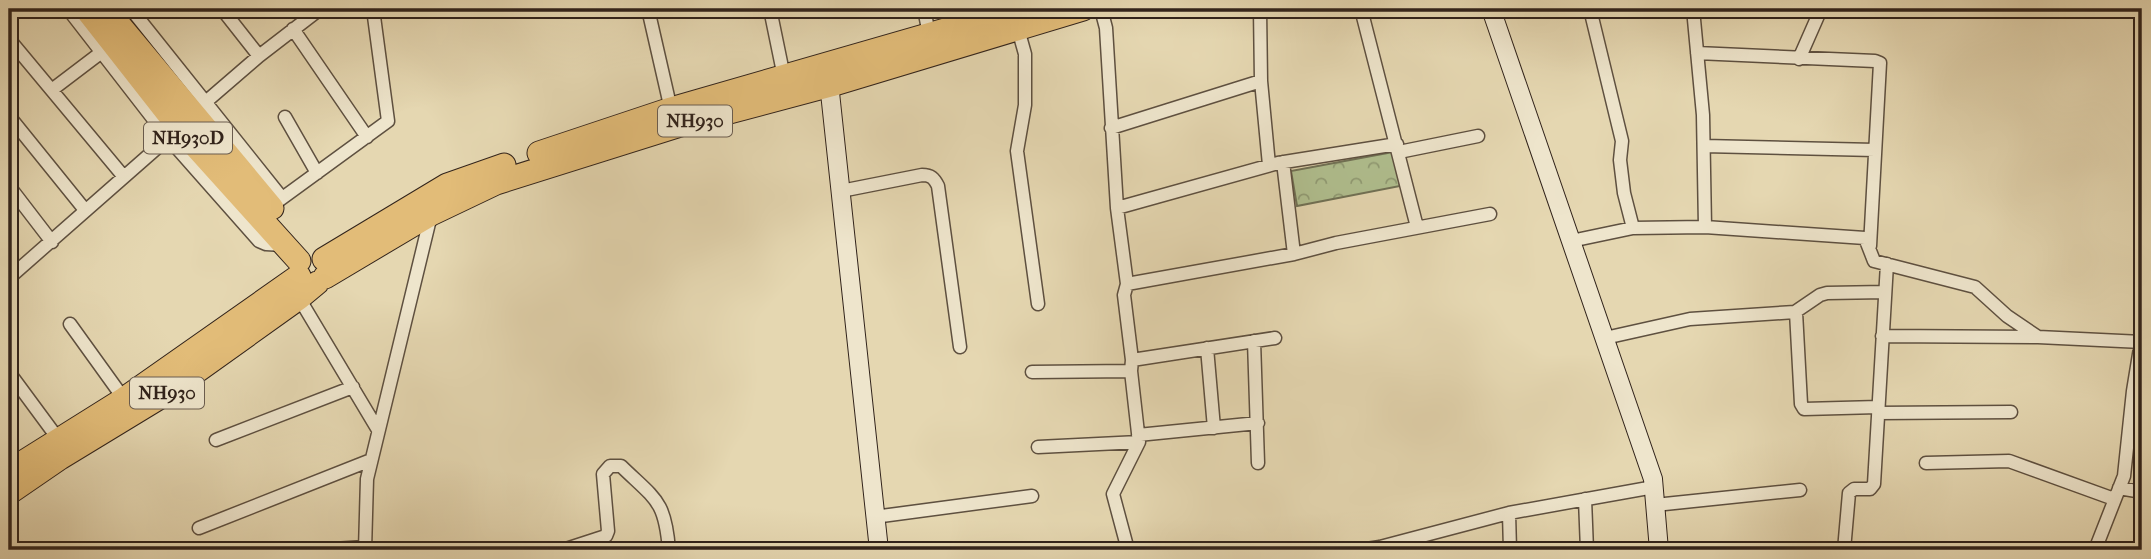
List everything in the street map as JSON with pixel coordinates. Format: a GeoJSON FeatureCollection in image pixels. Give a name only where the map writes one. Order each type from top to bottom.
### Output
{"type":"FeatureCollection","features":[{"type":"Feature","properties":{"kind":"highway","name":"NH930D"},"geometry":{"type":"LineString","coordinates":[[86,9],[108,48],[276,202],[307,269]]}},
{"type":"Feature","properties":{"kind":"highway","name":"NH930D"},"geometry":{"type":"LineString","coordinates":[[106,9],[187,121],[307,269]]}},
{"type":"Feature","properties":{"kind":"highway","name":"NH930"},"geometry":{"type":"LineString","coordinates":[[9,471],[124,399],[307,269],[447,184],[931,44],[1020,26],[1040,15],[1083,9]]}},
{"type":"Feature","properties":{"kind":"highway","name":"NH930"},"geometry":{"type":"LineString","coordinates":[[729,102],[784,76],[829,74]]}},
{"type":"Feature","properties":{"kind":"highway","name":"NH930"},"geometry":{"type":"LineString","coordinates":[[9,493],[60,458],[162,396],[307,269],[496,183],[674,118]]}},
{"type":"Feature","properties":{"kind":"street"},"geometry":{"type":"LineString","coordinates":[[53,89],[108,48],[68,9]]}},
{"type":"Feature","properties":{"kind":"street"},"geometry":{"type":"LineString","coordinates":[[131,9],[187,121]]}},
{"type":"Feature","properties":{"kind":"street"},"geometry":{"type":"LineString","coordinates":[[222,9],[259,56]]}},
{"type":"Feature","properties":{"kind":"street"},"geometry":{"type":"LineString","coordinates":[[11,271],[52,242],[259,56],[320,9]]}},
{"type":"Feature","properties":{"kind":"street"},"geometry":{"type":"LineString","coordinates":[[276,202],[386,125],[389,116],[373,9]]}},
{"type":"Feature","properties":{"kind":"street"},"geometry":{"type":"LineString","coordinates":[[648,9],[674,118]]}},
{"type":"Feature","properties":{"kind":"street"},"geometry":{"type":"LineString","coordinates":[[770,9],[784,76]]}},
{"type":"Feature","properties":{"kind":"street"},"geometry":{"type":"LineString","coordinates":[[924,9],[931,44]]}},
{"type":"Feature","properties":{"kind":"street"},"geometry":{"type":"LineString","coordinates":[[1101,9],[1107,28],[1117,208],[1127,284],[1124,295],[1138,438],[1113,494],[1128,550]]}},
{"type":"Feature","properties":{"kind":"street"},"geometry":{"type":"LineString","coordinates":[[1260,9],[1261,81],[1269,165]]}},
{"type":"Feature","properties":{"kind":"street"},"geometry":{"type":"LineString","coordinates":[[1360,9],[1417,228]]}},
{"type":"Feature","properties":{"kind":"street"},"geometry":{"type":"LineString","coordinates":[[1491,9],[1605,338],[1655,496],[1659,550]]}},
{"type":"Feature","properties":{"kind":"street"},"geometry":{"type":"LineString","coordinates":[[1590,9],[1622,141],[1620,160],[1624,193],[1633,228]]}},
{"type":"Feature","properties":{"kind":"street"},"geometry":{"type":"LineString","coordinates":[[1693,9],[1703,115],[1705,227]]}},
{"type":"Feature","properties":{"kind":"street"},"geometry":{"type":"LineString","coordinates":[[1799,59],[1821,9]]}},
{"type":"Feature","properties":{"kind":"street"},"geometry":{"type":"LineString","coordinates":[[1020,26],[1025,54],[1025,105],[1017,151],[1038,304]]}},
{"type":"Feature","properties":{"kind":"street"},"geometry":{"type":"LineString","coordinates":[[293,29],[367,137]]}},
{"type":"Feature","properties":{"kind":"street"},"geometry":{"type":"LineString","coordinates":[[9,38],[124,177]]}},
{"type":"Feature","properties":{"kind":"street"},"geometry":{"type":"LineString","coordinates":[[1697,53],[1880,63],[1869,249]]}},
{"type":"Feature","properties":{"kind":"street"},"geometry":{"type":"LineString","coordinates":[[829,74],[879,550]]}},
{"type":"Feature","properties":{"kind":"street"},"geometry":{"type":"LineString","coordinates":[[1111,128],[1261,81]]}},
{"type":"Feature","properties":{"kind":"street"},"geometry":{"type":"LineString","coordinates":[[9,116],[85,210]]}},
{"type":"Feature","properties":{"kind":"street"},"geometry":{"type":"LineString","coordinates":[[285,117],[317,173]]}},
{"type":"Feature","properties":{"kind":"street"},"geometry":{"type":"LineString","coordinates":[[1117,208],[1283,162],[1478,136]]}},
{"type":"Feature","properties":{"kind":"street"},"geometry":{"type":"LineString","coordinates":[[1703,146],[1875,150]]}},
{"type":"Feature","properties":{"kind":"street"},"geometry":{"type":"LineString","coordinates":[[1283,162],[1294,254]]}},
{"type":"Feature","properties":{"kind":"street"},"geometry":{"type":"LineString","coordinates":[[841,191],[922,175],[930,175],[934,179],[938,186],[960,347]]}},
{"type":"Feature","properties":{"kind":"street"},"geometry":{"type":"LineString","coordinates":[[9,186],[52,242]]}},
{"type":"Feature","properties":{"kind":"street"},"geometry":{"type":"LineString","coordinates":[[317,550],[365,549],[367,480],[431,214]]}},
{"type":"Feature","properties":{"kind":"street"},"geometry":{"type":"LineString","coordinates":[[1127,284],[1294,254],[1336,243],[1490,214]]}},
{"type":"Feature","properties":{"kind":"street"},"geometry":{"type":"LineString","coordinates":[[1572,241],[1633,228],[1705,227],[1865,238],[1874,261],[1975,287],[2007,316],[2038,337]]}},
{"type":"Feature","properties":{"kind":"street"},"geometry":{"type":"LineString","coordinates":[[1844,550],[1849,493],[1854,489],[1870,489],[1873,486],[1886,264]]}},
{"type":"Feature","properties":{"kind":"street"},"geometry":{"type":"LineString","coordinates":[[307,269],[353,387],[378,430]]}},
{"type":"Feature","properties":{"kind":"street"},"geometry":{"type":"LineString","coordinates":[[1605,338],[1690,319],[1796,312],[1827,293],[1885,292]]}},
{"type":"Feature","properties":{"kind":"street"},"geometry":{"type":"LineString","coordinates":[[1796,312],[1801,404],[1804,409],[2011,412]]}},
{"type":"Feature","properties":{"kind":"street"},"geometry":{"type":"LineString","coordinates":[[69,324],[124,399]]}},
{"type":"Feature","properties":{"kind":"street"},"geometry":{"type":"LineString","coordinates":[[1882,336],[2038,337],[2142,342],[2133,391],[2124,476],[2095,550]]}},
{"type":"Feature","properties":{"kind":"street"},"geometry":{"type":"LineString","coordinates":[[1032,372],[1132,365],[1207,348],[1275,338]]}},
{"type":"Feature","properties":{"kind":"street"},"geometry":{"type":"LineString","coordinates":[[1254,341],[1258,463]]}},
{"type":"Feature","properties":{"kind":"street"},"geometry":{"type":"LineString","coordinates":[[1207,348],[1214,429]]}},
{"type":"Feature","properties":{"kind":"street"},"geometry":{"type":"LineString","coordinates":[[12,375],[58,440]]}},
{"type":"Feature","properties":{"kind":"street"},"geometry":{"type":"LineString","coordinates":[[216,440],[353,387]]}},
{"type":"Feature","properties":{"kind":"street"},"geometry":{"type":"LineString","coordinates":[[1038,447],[1258,423]]}},
{"type":"Feature","properties":{"kind":"street"},"geometry":{"type":"LineString","coordinates":[[199,528],[371,460]]}},
{"type":"Feature","properties":{"kind":"street"},"geometry":{"type":"LineString","coordinates":[[1926,463],[2009,461],[2117,494],[2142,492]]}},
{"type":"Feature","properties":{"kind":"street"},"geometry":{"type":"LineString","coordinates":[[563,550],[606,536],[608,531],[603,474],[610,466],[616,465],[621,466],[658,501],[665,515],[669,550]]}},
{"type":"Feature","properties":{"kind":"street"},"geometry":{"type":"LineString","coordinates":[[1360,550],[1380,549],[1509,513],[1585,499],[1800,490]]}},
{"type":"Feature","properties":{"kind":"street"},"geometry":{"type":"LineString","coordinates":[[874,517],[1032,496]]}},
{"type":"Feature","properties":{"kind":"street"},"geometry":{"type":"LineString","coordinates":[[1585,499],[1587,550]]}},
{"type":"Feature","properties":{"kind":"street"},"geometry":{"type":"LineString","coordinates":[[1509,513],[1510,550]]}},
{"type":"Feature","properties":{"kind":"green space"},"geometry":{"type":"Polygon","coordinates":[[[1393,152],[1400,186],[1297,206],[1291,171],[1393,152]]]}},
{"type":"Feature","properties":{"kind":"waterway"},"geometry":{"type":"LineString","coordinates":[[1087,18],[1118,9]]}}]}
